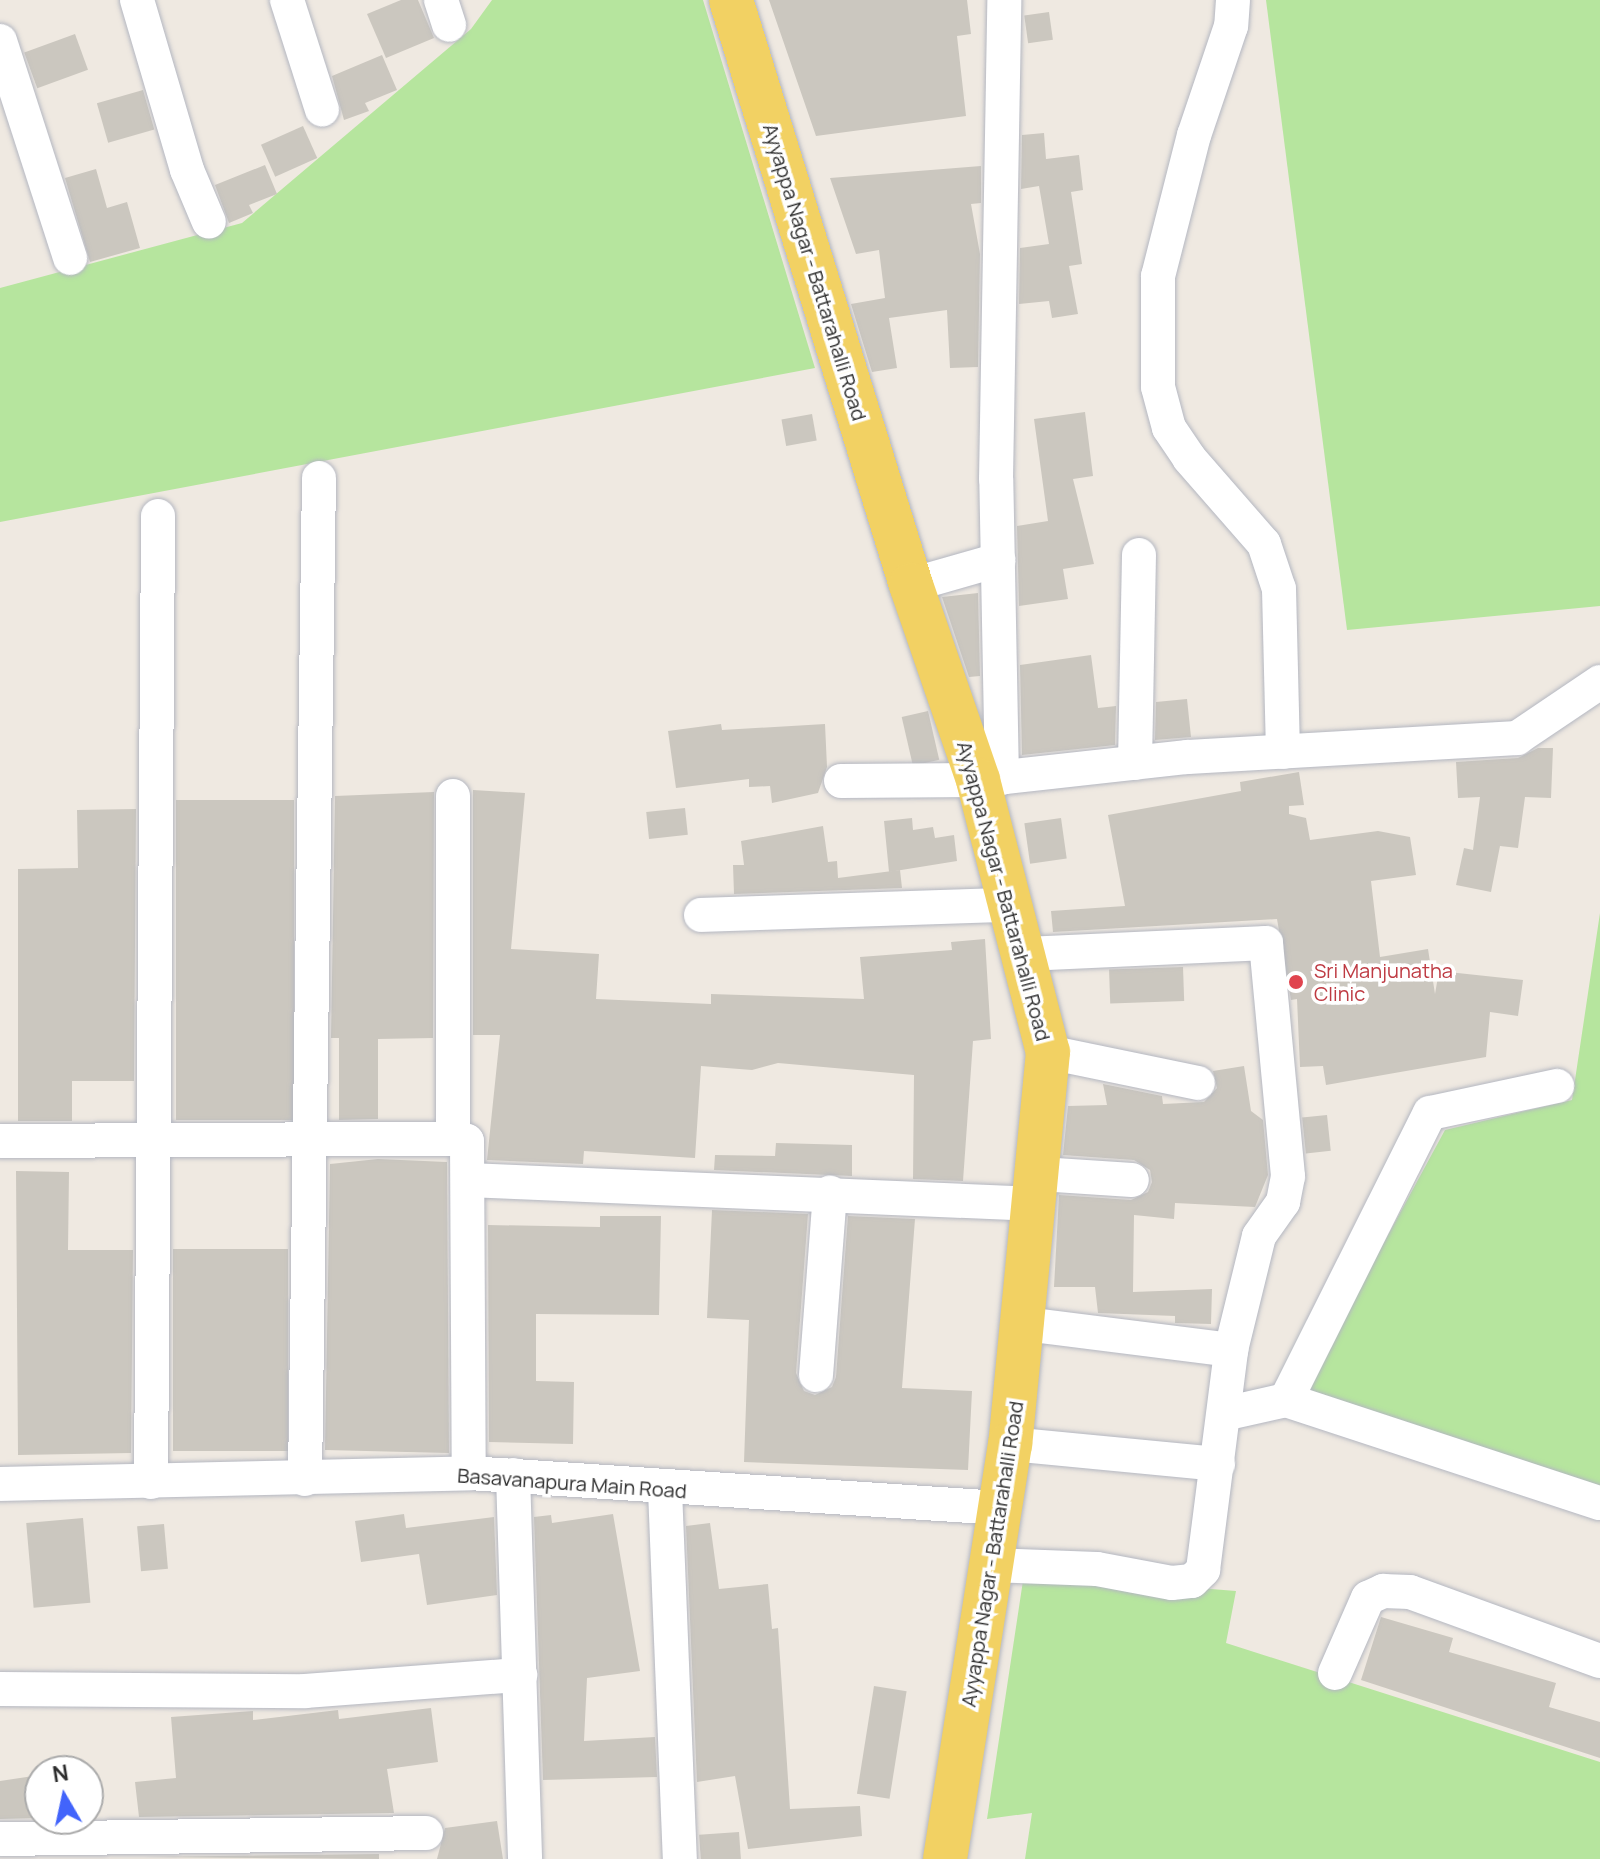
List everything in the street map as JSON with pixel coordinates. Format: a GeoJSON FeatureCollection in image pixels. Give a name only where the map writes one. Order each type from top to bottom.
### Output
{"type":"FeatureCollection","features":[{"type":"Feature","properties":{"kind":"main road","name":"Ayyappa Nagar - Battarahalli Road"},"geometry":{"type":"LineString","coordinates":[[731,0],[911,585],[990,779],[1007,905],[1048,1052],[1025,1324],[1010,1444],[945,1859]]}},
{"type":"Feature","properties":{"kind":"street"},"geometry":{"type":"LineString","coordinates":[[137,0],[187,170],[209,222]]}},
{"type":"Feature","properties":{"kind":"street"},"geometry":{"type":"LineString","coordinates":[[287,0],[322,110]]}},
{"type":"Feature","properties":{"kind":"street"},"geometry":{"type":"LineString","coordinates":[[990,779],[998,560],[998,131],[1004,0]]}},
{"type":"Feature","properties":{"kind":"street"},"geometry":{"type":"LineString","coordinates":[[1233,0],[1231,26],[1194,135],[1158,276],[1158,387],[1169,428],[1189,458],[1264,544],[1279,589],[1283,752]]}},
{"type":"Feature","properties":{"kind":"street"},"geometry":{"type":"LineString","coordinates":[[0,41],[70,258]]}},
{"type":"Feature","properties":{"kind":"street"},"geometry":{"type":"LineString","coordinates":[[305,1479],[319,478]]}},
{"type":"Feature","properties":{"kind":"street"},"geometry":{"type":"LineString","coordinates":[[151,1482],[158,516]]}},
{"type":"Feature","properties":{"kind":"street"},"geometry":{"type":"LineString","coordinates":[[1135,763],[1139,555]]}},
{"type":"Feature","properties":{"kind":"street"},"geometry":{"type":"LineString","coordinates":[[911,585],[998,560]]}},
{"type":"Feature","properties":{"kind":"street"},"geometry":{"type":"LineString","coordinates":[[841,781],[990,779],[1135,763],[1517,738],[1600,682]]}},
{"type":"Feature","properties":{"kind":"street"},"geometry":{"type":"LineString","coordinates":[[453,796],[453,1139]]}},
{"type":"Feature","properties":{"kind":"street"},"geometry":{"type":"LineString","coordinates":[[701,915],[1007,905]]}},
{"type":"Feature","properties":{"kind":"street"},"geometry":{"type":"LineString","coordinates":[[991,1565],[1192,1581],[1203,1570],[1208,1553],[1231,1350],[1259,1236],[1283,1202],[1288,1176],[1266,943],[1020,954]]}},
{"type":"Feature","properties":{"kind":"street"},"geometry":{"type":"LineString","coordinates":[[1048,1052],[1198,1083]]}},
{"type":"Feature","properties":{"kind":"street"},"geometry":{"type":"LineString","coordinates":[[1286,1400],[1430,1113],[1557,1086]]}},
{"type":"Feature","properties":{"kind":"street"},"geometry":{"type":"LineString","coordinates":[[0,1141],[310,1136],[467,1141],[469,1473]]}},
{"type":"Feature","properties":{"kind":"street"},"geometry":{"type":"LineString","coordinates":[[468,1180],[830,1193],[1038,1189],[1132,1180]]}},
{"type":"Feature","properties":{"kind":"street"},"geometry":{"type":"LineString","coordinates":[[816,1375],[830,1193]]}},
{"type":"Feature","properties":{"kind":"street"},"geometry":{"type":"LineString","coordinates":[[1025,1324],[1231,1350]]}},
{"type":"Feature","properties":{"kind":"street"},"geometry":{"type":"LineString","coordinates":[[1224,1414],[1286,1400],[1600,1503]]}},
{"type":"Feature","properties":{"kind":"street"},"geometry":{"type":"LineString","coordinates":[[1010,1444],[1218,1464]]}},
{"type":"Feature","properties":{"kind":"street","name":"Basavanapura Main Road"},"geometry":{"type":"LineString","coordinates":[[0,1484],[469,1473],[665,1490],[1000,1508]]}},
{"type":"Feature","properties":{"kind":"street"},"geometry":{"type":"LineString","coordinates":[[513,1475],[525,1859]]}},
{"type":"Feature","properties":{"kind":"street"},"geometry":{"type":"LineString","coordinates":[[665,1490],[680,1859]]}},
{"type":"Feature","properties":{"kind":"street"},"geometry":{"type":"LineString","coordinates":[[1335,1673],[1368,1598],[1383,1591],[1410,1592],[1600,1661]]}},
{"type":"Feature","properties":{"kind":"street"},"geometry":{"type":"LineString","coordinates":[[0,1689],[305,1691],[520,1675]]}},
{"type":"Feature","properties":{"kind":"street"},"geometry":{"type":"LineString","coordinates":[[0,1839],[426,1833]]}},
{"type":"Feature","properties":{"kind":"green space"},"geometry":{"type":"Polygon","coordinates":[[[492,0],[703,0],[815,368],[0,522],[0,288],[242,223],[471,29],[492,0]]]}},
{"type":"Feature","properties":{"kind":"green space"},"geometry":{"type":"Polygon","coordinates":[[[1266,0],[1600,0],[1600,606],[1347,630],[1266,0]]]}},
{"type":"Feature","properties":{"kind":"green space"},"geometry":{"type":"Polygon","coordinates":[[[1600,913],[1600,1501],[1304,1390],[1445,1130],[1572,1100],[1600,913]]]}},
{"type":"Feature","properties":{"kind":"green space"},"geometry":{"type":"Polygon","coordinates":[[[1024,1574],[1236,1591],[1226,1643],[1600,1762],[1600,1859],[1025,1859],[1032,1813],[987,1819],[1024,1574]]]}},
{"type":"Feature","properties":{"kind":"building"},"geometry":{"type":"Polygon","coordinates":[[[401,0],[418,0],[434,38],[386,58],[367,14],[401,0]]]}},
{"type":"Feature","properties":{"kind":"building"},"geometry":{"type":"Polygon","coordinates":[[[769,0],[967,0],[971,34],[957,36],[966,116],[816,136],[769,0]]]}},
{"type":"Feature","properties":{"kind":"building"},"geometry":{"type":"Polygon","coordinates":[[[1049,12],[1053,40],[1028,43],[1024,15],[1049,12]]]}},
{"type":"Feature","properties":{"kind":"building"},"geometry":{"type":"Polygon","coordinates":[[[75,34],[88,70],[37,88],[24,52],[75,34]]]}},
{"type":"Feature","properties":{"kind":"building"},"geometry":{"type":"Polygon","coordinates":[[[382,55],[397,90],[365,103],[369,111],[344,120],[332,76],[382,55]]]}},
{"type":"Feature","properties":{"kind":"building"},"geometry":{"type":"Polygon","coordinates":[[[143,90],[154,129],[108,143],[97,103],[143,90]]]}},
{"type":"Feature","properties":{"kind":"building"},"geometry":{"type":"Polygon","coordinates":[[[303,126],[317,158],[275,177],[261,145],[303,126]]]}},
{"type":"Feature","properties":{"kind":"building"},"geometry":{"type":"Polygon","coordinates":[[[1044,133],[1046,159],[1079,155],[1083,190],[1071,192],[1082,264],[1069,266],[1078,314],[1052,318],[1049,301],[1019,304],[1020,248],[1049,244],[1039,186],[1021,189],[1022,135],[1044,133]]]}},
{"type":"Feature","properties":{"kind":"building"},"geometry":{"type":"Polygon","coordinates":[[[265,165],[277,194],[249,205],[253,213],[229,223],[215,185],[265,165]]]}},
{"type":"Feature","properties":{"kind":"building"},"geometry":{"type":"Polygon","coordinates":[[[981,166],[981,203],[971,204],[980,254],[978,367],[950,368],[947,310],[889,318],[897,368],[872,372],[851,304],[885,298],[879,250],[856,254],[830,178],[981,166]]]}},
{"type":"Feature","properties":{"kind":"building"},"geometry":{"type":"Polygon","coordinates":[[[96,169],[107,208],[127,202],[140,248],[90,262],[65,178],[96,169]]]}},
{"type":"Feature","properties":{"kind":"building"},"geometry":{"type":"Polygon","coordinates":[[[1085,412],[1093,476],[1073,479],[1094,564],[1063,569],[1068,599],[1019,606],[1017,526],[1048,521],[1034,419],[1085,412]]]}},
{"type":"Feature","properties":{"kind":"building"},"geometry":{"type":"Polygon","coordinates":[[[812,414],[817,441],[786,446],[781,419],[812,414]]]}},
{"type":"Feature","properties":{"kind":"building"},"geometry":{"type":"Polygon","coordinates":[[[978,593],[980,676],[969,677],[942,597],[978,593]]]}},
{"type":"Feature","properties":{"kind":"building"},"geometry":{"type":"Polygon","coordinates":[[[1091,655],[1098,708],[1116,706],[1115,745],[1022,755],[1020,665],[1091,655]]]}},
{"type":"Feature","properties":{"kind":"building"},"geometry":{"type":"Polygon","coordinates":[[[1187,699],[1191,737],[1155,740],[1156,702],[1187,699]]]}},
{"type":"Feature","properties":{"kind":"building"},"geometry":{"type":"Polygon","coordinates":[[[928,711],[939,760],[913,766],[902,717],[928,711]]]}},
{"type":"Feature","properties":{"kind":"building"},"geometry":{"type":"Polygon","coordinates":[[[721,724],[722,730],[825,724],[827,767],[818,793],[772,803],[770,786],[749,787],[749,779],[676,788],[668,731],[721,724]]]}},
{"type":"Feature","properties":{"kind":"building"},"geometry":{"type":"Polygon","coordinates":[[[1538,748],[1553,748],[1551,798],[1525,797],[1518,848],[1500,846],[1491,892],[1456,885],[1464,848],[1473,850],[1480,797],[1458,798],[1456,762],[1518,758],[1538,748]]]}},
{"type":"Feature","properties":{"kind":"building"},"geometry":{"type":"Polygon","coordinates":[[[1299,772],[1304,805],[1289,806],[1289,814],[1306,818],[1310,840],[1378,831],[1410,837],[1416,875],[1371,881],[1380,957],[1428,949],[1435,994],[1439,971],[1523,980],[1518,1016],[1490,1012],[1486,1057],[1326,1085],[1323,1066],[1300,1067],[1297,999],[1291,1000],[1277,919],[1053,932],[1051,911],[1125,906],[1108,815],[1241,791],[1240,782],[1299,772]]]}},
{"type":"Feature","properties":{"kind":"building"},"geometry":{"type":"Polygon","coordinates":[[[473,790],[525,793],[511,949],[599,954],[596,999],[711,1004],[711,994],[864,999],[860,957],[952,950],[951,942],[985,939],[991,1039],[973,1041],[963,1181],[913,1179],[914,1075],[778,1063],[752,1070],[701,1066],[695,1158],[584,1151],[583,1164],[487,1160],[500,1035],[473,1035],[473,790]]]}},
{"type":"Feature","properties":{"kind":"building"},"geometry":{"type":"Polygon","coordinates":[[[434,792],[433,1038],[378,1039],[378,1119],[339,1120],[339,1038],[331,1038],[335,796],[434,792]]]}},
{"type":"Feature","properties":{"kind":"building"},"geometry":{"type":"Polygon","coordinates":[[[176,800],[294,800],[294,1120],[176,1120],[176,800]]]}},
{"type":"Feature","properties":{"kind":"building"},"geometry":{"type":"Polygon","coordinates":[[[685,808],[688,835],[649,839],[646,812],[685,808]]]}},
{"type":"Feature","properties":{"kind":"building"},"geometry":{"type":"Polygon","coordinates":[[[136,809],[134,1081],[72,1081],[72,1121],[18,1121],[18,869],[78,868],[77,810],[136,809]]]}},
{"type":"Feature","properties":{"kind":"building"},"geometry":{"type":"Polygon","coordinates":[[[912,818],[913,830],[933,827],[935,838],[954,835],[957,861],[889,872],[884,821],[912,818]]]}},
{"type":"Feature","properties":{"kind":"building"},"geometry":{"type":"Polygon","coordinates":[[[1061,818],[1067,859],[1030,864],[1024,823],[1061,818]]]}},
{"type":"Feature","properties":{"kind":"building"},"geometry":{"type":"Polygon","coordinates":[[[823,826],[828,862],[837,861],[838,878],[900,870],[902,888],[734,894],[733,865],[744,865],[741,841],[823,826]]]}},
{"type":"Feature","properties":{"kind":"building"},"geometry":{"type":"Polygon","coordinates":[[[1183,967],[1184,1001],[1110,1004],[1109,970],[1183,967]]]}},
{"type":"Feature","properties":{"kind":"building"},"geometry":{"type":"Polygon","coordinates":[[[1244,1066],[1251,1111],[1263,1120],[1268,1175],[1255,1207],[1175,1203],[1174,1219],[1134,1215],[1133,1292],[1212,1289],[1211,1324],[1175,1323],[1175,1316],[1098,1313],[1095,1287],[1054,1287],[1059,1195],[1131,1200],[1148,1192],[1152,1182],[1150,1170],[1134,1160],[1063,1155],[1068,1106],[1107,1105],[1103,1084],[1162,1096],[1163,1104],[1204,1102],[1217,1088],[1213,1071],[1244,1066]]]}},
{"type":"Feature","properties":{"kind":"building"},"geometry":{"type":"Polygon","coordinates":[[[1327,1115],[1331,1151],[1306,1153],[1302,1118],[1327,1115]]]}},
{"type":"Feature","properties":{"kind":"building"},"geometry":{"type":"Polygon","coordinates":[[[776,1143],[852,1145],[852,1176],[714,1170],[715,1155],[775,1156],[776,1143]]]}},
{"type":"Feature","properties":{"kind":"building"},"geometry":{"type":"Polygon","coordinates":[[[378,1159],[447,1162],[449,1453],[325,1450],[330,1164],[378,1159]]]}},
{"type":"Feature","properties":{"kind":"building"},"geometry":{"type":"Polygon","coordinates":[[[16,1171],[69,1172],[68,1250],[133,1250],[131,1453],[18,1455],[16,1171]]]}},
{"type":"Feature","properties":{"kind":"building"},"geometry":{"type":"Polygon","coordinates":[[[712,1210],[808,1214],[796,1373],[804,1391],[815,1395],[832,1387],[836,1377],[848,1216],[915,1219],[902,1388],[972,1391],[968,1470],[744,1462],[749,1320],[707,1318],[712,1210]]]}},
{"type":"Feature","properties":{"kind":"building"},"geometry":{"type":"Polygon","coordinates":[[[600,1216],[661,1216],[659,1315],[536,1314],[536,1381],[574,1382],[573,1444],[489,1442],[488,1225],[600,1227],[600,1216]]]}},
{"type":"Feature","properties":{"kind":"building"},"geometry":{"type":"Polygon","coordinates":[[[173,1249],[288,1249],[288,1451],[173,1451],[173,1249]]]}},
{"type":"Feature","properties":{"kind":"building"},"geometry":{"type":"Polygon","coordinates":[[[404,1514],[406,1528],[494,1517],[497,1595],[427,1605],[419,1554],[361,1562],[355,1521],[404,1514]]]}},
{"type":"Feature","properties":{"kind":"building"},"geometry":{"type":"Polygon","coordinates":[[[613,1514],[640,1671],[587,1678],[584,1741],[655,1737],[657,1777],[543,1780],[534,1517],[551,1515],[552,1523],[613,1514]]]}},
{"type":"Feature","properties":{"kind":"building"},"geometry":{"type":"Polygon","coordinates":[[[83,1518],[90,1603],[34,1608],[26,1523],[83,1518]]]}},
{"type":"Feature","properties":{"kind":"building"},"geometry":{"type":"Polygon","coordinates":[[[710,1523],[719,1589],[768,1584],[772,1629],[778,1628],[790,1809],[860,1806],[862,1836],[748,1849],[735,1776],[697,1782],[686,1526],[710,1523]]]}},
{"type":"Feature","properties":{"kind":"building"},"geometry":{"type":"Polygon","coordinates":[[[164,1524],[168,1569],[141,1571],[137,1526],[164,1524]]]}},
{"type":"Feature","properties":{"kind":"building"},"geometry":{"type":"Polygon","coordinates":[[[1381,1617],[1453,1638],[1449,1652],[1556,1683],[1549,1707],[1600,1722],[1600,1758],[1361,1680],[1381,1617]]]}},
{"type":"Feature","properties":{"kind":"building"},"geometry":{"type":"Polygon","coordinates":[[[874,1686],[907,1691],[890,1799],[857,1794],[874,1686]]]}},
{"type":"Feature","properties":{"kind":"building"},"geometry":{"type":"Polygon","coordinates":[[[431,1708],[438,1762],[387,1769],[394,1813],[139,1817],[135,1782],[176,1778],[171,1717],[253,1711],[253,1720],[338,1710],[339,1719],[431,1708]]]}},
{"type":"Feature","properties":{"kind":"building"},"geometry":{"type":"Polygon","coordinates":[[[24,1777],[24,1818],[0,1819],[0,1781],[24,1777]]]}},
{"type":"Feature","properties":{"kind":"building"},"geometry":{"type":"Polygon","coordinates":[[[497,1821],[503,1859],[437,1859],[445,1828],[497,1821]]]}},
{"type":"Feature","properties":{"kind":"building"},"geometry":{"type":"Polygon","coordinates":[[[739,1832],[741,1859],[701,1859],[699,1835],[739,1832]]]}},
{"type":"Feature","properties":{"kind":"building"},"geometry":{"type":"Polygon","coordinates":[[[379,1854],[379,1859],[143,1857],[379,1854]]]}},
{"type":"Feature","properties":{"kind":"place","name":"Sri Manjunatha Clinic"},"geometry":{"type":"Point","coordinates":[1296,982]}}]}
